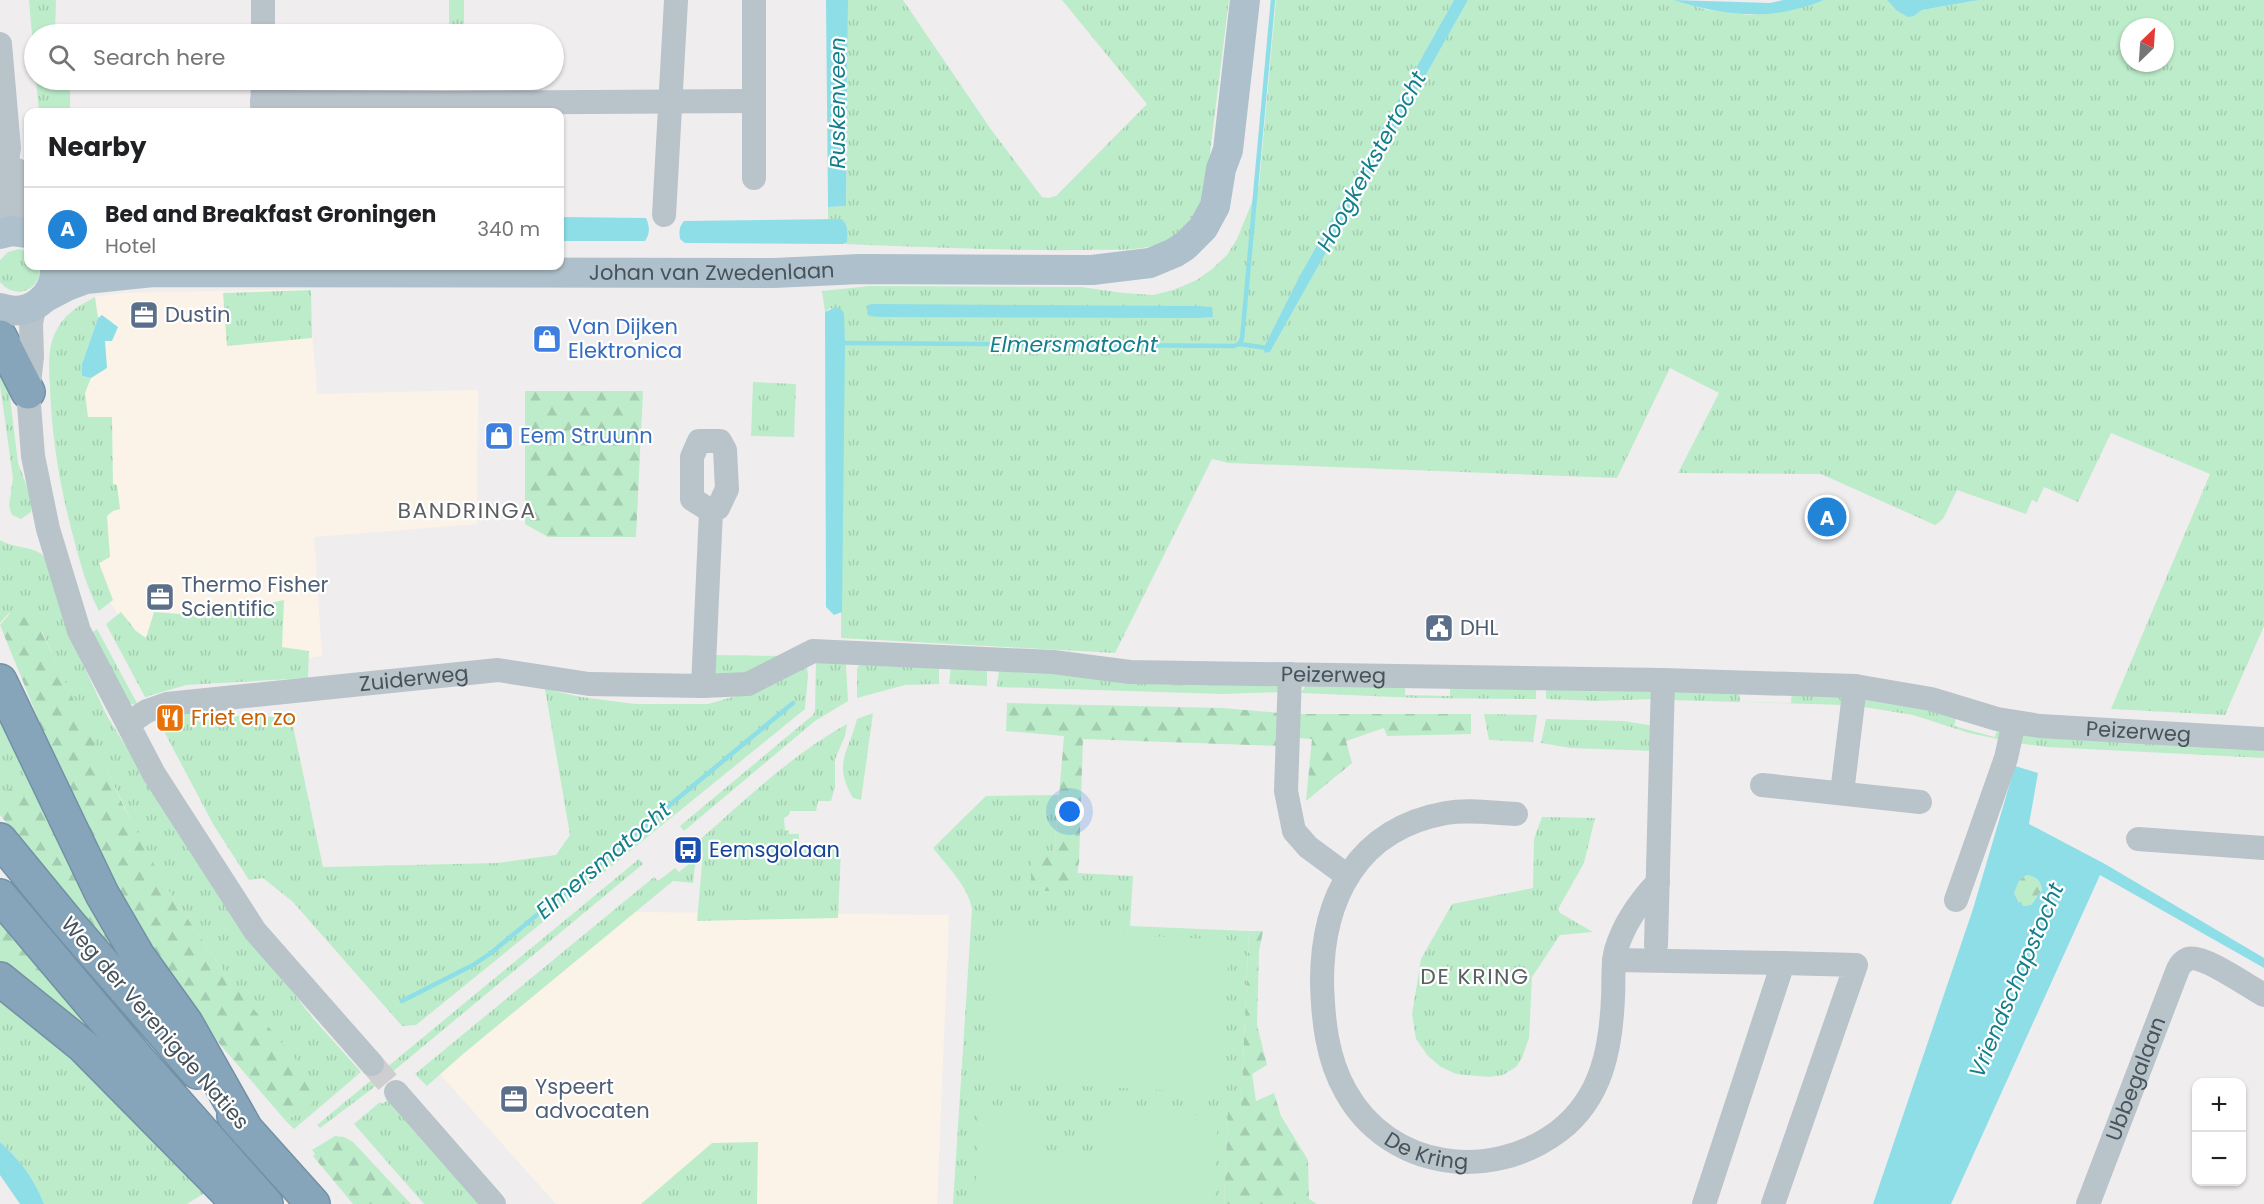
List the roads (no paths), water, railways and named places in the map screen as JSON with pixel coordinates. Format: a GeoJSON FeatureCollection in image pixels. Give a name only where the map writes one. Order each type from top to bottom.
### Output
{"type":"FeatureCollection","features":[{"type":"Feature","properties":{"kind":"highway"},"geometry":{"type":"LineString","coordinates":[[1,318],[28,392]]}},
{"type":"Feature","properties":{"kind":"highway"},"geometry":{"type":"LineString","coordinates":[[0,681],[106,902],[138,956],[186,1023],[256,1141]]}},
{"type":"Feature","properties":{"kind":"highway","name":"Weg der Verenigde Naties"},"geometry":{"type":"LineString","coordinates":[[0,840],[69,924],[313,1204]]}},
{"type":"Feature","properties":{"kind":"highway","name":"Weg der Verenigde Naties"},"geometry":{"type":"LineString","coordinates":[[0,896],[122,1041],[244,1192]]}},
{"type":"Feature","properties":{"kind":"highway"},"geometry":{"type":"LineString","coordinates":[[0,979],[83,1046],[244,1192]]}},
{"type":"Feature","properties":{"kind":"main road","name":"Johan van Zwedenlaan"},"geometry":{"type":"LineString","coordinates":[[466,270],[774,273],[860,269],[1092,270],[1150,262],[1185,246],[1203,228],[1215,206],[1221,170],[1228,150],[1245,0]]}},
{"type":"Feature","properties":{"kind":"main road"},"geometry":{"type":"LineString","coordinates":[[40,301],[54,280],[55,270]]}},
{"type":"Feature","properties":{"kind":"main road","name":"Johan van Zwedenlaan"},"geometry":{"type":"LineString","coordinates":[[142,270],[153,272]]}},
{"type":"Feature","properties":{"kind":"main road","name":"Johan van Zwedenlaan"},"geometry":{"type":"LineString","coordinates":[[1,318],[86,279],[153,272],[207,270]]}},
{"type":"Feature","properties":{"kind":"street"},"geometry":{"type":"LineString","coordinates":[[263,0],[263,24]]}},
{"type":"Feature","properties":{"kind":"street"},"geometry":{"type":"LineString","coordinates":[[664,215],[676,0]]}},
{"type":"Feature","properties":{"kind":"street"},"geometry":{"type":"LineString","coordinates":[[754,0],[754,178]]}},
{"type":"Feature","properties":{"kind":"street"},"geometry":{"type":"LineString","coordinates":[[0,44],[9,148],[5,175],[4,225],[15,232]]}},
{"type":"Feature","properties":{"kind":"street"},"geometry":{"type":"LineString","coordinates":[[262,98],[753,101]]}},
{"type":"Feature","properties":{"kind":"street"},"geometry":{"type":"LineString","coordinates":[[40,301],[31,323],[32,357],[28,392],[33,456],[41,502],[79,631],[154,774],[255,931],[372,1064]]}},
{"type":"Feature","properties":{"kind":"street"},"geometry":{"type":"LineString","coordinates":[[703,686],[711,511]]}},
{"type":"Feature","properties":{"kind":"street","name":"Zuiderweg"},"geometry":{"type":"LineString","coordinates":[[129,723],[147,711],[167,704],[498,670],[589,684],[703,686],[748,684],[813,651]]}},
{"type":"Feature","properties":{"kind":"street","name":"Peizerweg"},"geometry":{"type":"LineString","coordinates":[[813,651],[1053,662],[1130,672],[1664,680],[1855,686],[1931,699],[2014,722],[2067,729],[2264,738]]}},
{"type":"Feature","properties":{"kind":"street"},"geometry":{"type":"LineString","coordinates":[[1290,675],[1286,791],[1294,831],[1308,847],[1347,875]]}},
{"type":"Feature","properties":{"kind":"street"},"geometry":{"type":"LineString","coordinates":[[1656,945],[1664,680]]}},
{"type":"Feature","properties":{"kind":"street"},"geometry":{"type":"LineString","coordinates":[[1842,793],[1855,686]]}},
{"type":"Feature","properties":{"kind":"street"},"geometry":{"type":"LineString","coordinates":[[1956,900],[2006,758],[2014,722]]}},
{"type":"Feature","properties":{"kind":"street"},"geometry":{"type":"LineString","coordinates":[[1762,784],[1920,802]]}},
{"type":"Feature","properties":{"kind":"street","name":"De Kring"},"geometry":{"type":"LineString","coordinates":[[1516,814],[1448,813],[1417,820],[1396,831],[1369,850],[1347,875],[1332,908],[1325,938],[1323,1005],[1332,1062],[1346,1093],[1371,1124],[1396,1142],[1428,1157],[1462,1163],[1488,1162],[1535,1146],[1560,1130],[1580,1111],[1597,1086],[1607,1056],[1612,1029],[1616,949],[1638,904],[1658,882]]}},
{"type":"Feature","properties":{"kind":"street"},"geometry":{"type":"LineString","coordinates":[[2138,839],[2264,848]]}},
{"type":"Feature","properties":{"kind":"street","name":"Ubbegalaan"},"geometry":{"type":"LineString","coordinates":[[2088,1204],[2178,969],[2188,959],[2202,960],[2264,995]]}},
{"type":"Feature","properties":{"kind":"street"},"geometry":{"type":"LineString","coordinates":[[1614,960],[1856,965],[1773,1204]]}},
{"type":"Feature","properties":{"kind":"street"},"geometry":{"type":"LineString","coordinates":[[1704,1204],[1783,963]]}},
{"type":"Feature","properties":{"kind":"street"},"geometry":{"type":"LineString","coordinates":[[396,1092],[494,1204]]}},
{"type":"Feature","properties":{"kind":"water","name":"Ruskenveen"},"geometry":{"type":"Polygon","coordinates":[[[826,0],[848,0],[846,206],[828,207],[826,0]]]}},
{"type":"Feature","properties":{"kind":"water","name":"Hoogkerkstertocht"},"geometry":{"type":"Polygon","coordinates":[[[1454,0],[1468,0],[1270,352],[1265,353],[1263,349],[1298,279],[1454,0]]]}},
{"type":"Feature","properties":{"kind":"water"},"geometry":{"type":"Polygon","coordinates":[[[1673,0],[1770,3],[1783,0],[1824,0],[1785,12],[1748,14],[1711,10],[1673,0]]]}},
{"type":"Feature","properties":{"kind":"water"},"geometry":{"type":"Polygon","coordinates":[[[1887,0],[1979,0],[1922,10],[1908,17],[1896,10],[1887,0]]]}},
{"type":"Feature","properties":{"kind":"water"},"geometry":{"type":"Polygon","coordinates":[[[564,217],[646,218],[649,233],[645,241],[564,241],[564,217]]]}},
{"type":"Feature","properties":{"kind":"water"},"geometry":{"type":"Polygon","coordinates":[[[841,219],[847,226],[848,233],[847,242],[843,244],[685,243],[680,239],[680,229],[684,221],[841,219]]]}},
{"type":"Feature","properties":{"kind":"water"},"geometry":{"type":"Polygon","coordinates":[[[868,305],[1195,306],[1212,307],[1213,317],[880,317],[867,314],[868,305]]]}},
{"type":"Feature","properties":{"kind":"water"},"geometry":{"type":"Polygon","coordinates":[[[836,307],[844,313],[845,344],[842,612],[834,615],[826,607],[825,312],[836,307]]]}},
{"type":"Feature","properties":{"kind":"water"},"geometry":{"type":"Polygon","coordinates":[[[102,315],[118,327],[112,341],[105,341],[107,368],[91,378],[82,376],[82,364],[98,318],[102,315]]]}},
{"type":"Feature","properties":{"kind":"water","name":"Vriendschapstocht"},"geometry":{"type":"Polygon","coordinates":[[[2015,766],[2038,773],[2029,824],[2105,864],[2264,958],[2264,968],[2100,875],[1951,1204],[1873,1204],[1973,909],[2015,766]],[[2027,875],[2020,879],[2014,893],[2023,906],[2031,905],[2042,890],[2036,878],[2027,875]]]}},
{"type":"Feature","properties":{"kind":"water"},"geometry":{"type":"Polygon","coordinates":[[[0,1142],[26,1170],[44,1204],[20,1204],[0,1175],[0,1142]]]}},
{"type":"Feature","properties":{"kind":"waterway","name":"Elmersmatocht"},"geometry":{"type":"LineString","coordinates":[[840,343],[1234,346],[1239,344],[1242,339],[1273,0]]}},
{"type":"Feature","properties":{"kind":"waterway"},"geometry":{"type":"LineString","coordinates":[[1239,344],[1268,348]]}},
{"type":"Feature","properties":{"kind":"waterway","name":"Elmersmatocht"},"geometry":{"type":"LineString","coordinates":[[402,1001],[473,965],[491,953],[793,703]]}},
{"type":"Feature","properties":{"kind":"tunnel"},"geometry":{"type":"LineString","coordinates":[[372,1064],[396,1092]]}},
{"type":"Feature","properties":{"kind":"place","name":"Dustin"},"geometry":{"type":"Point","coordinates":[144,315]}},
{"type":"Feature","properties":{"kind":"place","name":"Van Dijken Elektronica"},"geometry":{"type":"Point","coordinates":[547,339]}},
{"type":"Feature","properties":{"kind":"place","name":"Eem Struunn"},"geometry":{"type":"Point","coordinates":[499,436]}},
{"type":"Feature","properties":{"kind":"place","name":"Bed and Breakfast Groningen"},"geometry":{"type":"Point","coordinates":[1827,517]}},
{"type":"Feature","properties":{"kind":"place","name":"Thermo Fisher Scientific"},"geometry":{"type":"Point","coordinates":[160,597]}},
{"type":"Feature","properties":{"kind":"place","name":"DHL"},"geometry":{"type":"Point","coordinates":[1439,628]}},
{"type":"Feature","properties":{"kind":"place","name":"Friet en zo"},"geometry":{"type":"Point","coordinates":[170,718]}},
{"type":"Feature","properties":{"kind":"place","name":"Eemsgolaan"},"geometry":{"type":"Point","coordinates":[688,850]}},
{"type":"Feature","properties":{"kind":"place","name":"Yspeert advocaten"},"geometry":{"type":"Point","coordinates":[514,1099]}},
{"type":"Feature","properties":{"kind":"district","name":"BANDRINGA"},"geometry":{"type":"Point","coordinates":[467,510]}},
{"type":"Feature","properties":{"kind":"district","name":"DE KRING"},"geometry":{"type":"Point","coordinates":[1475,976]}}]}
